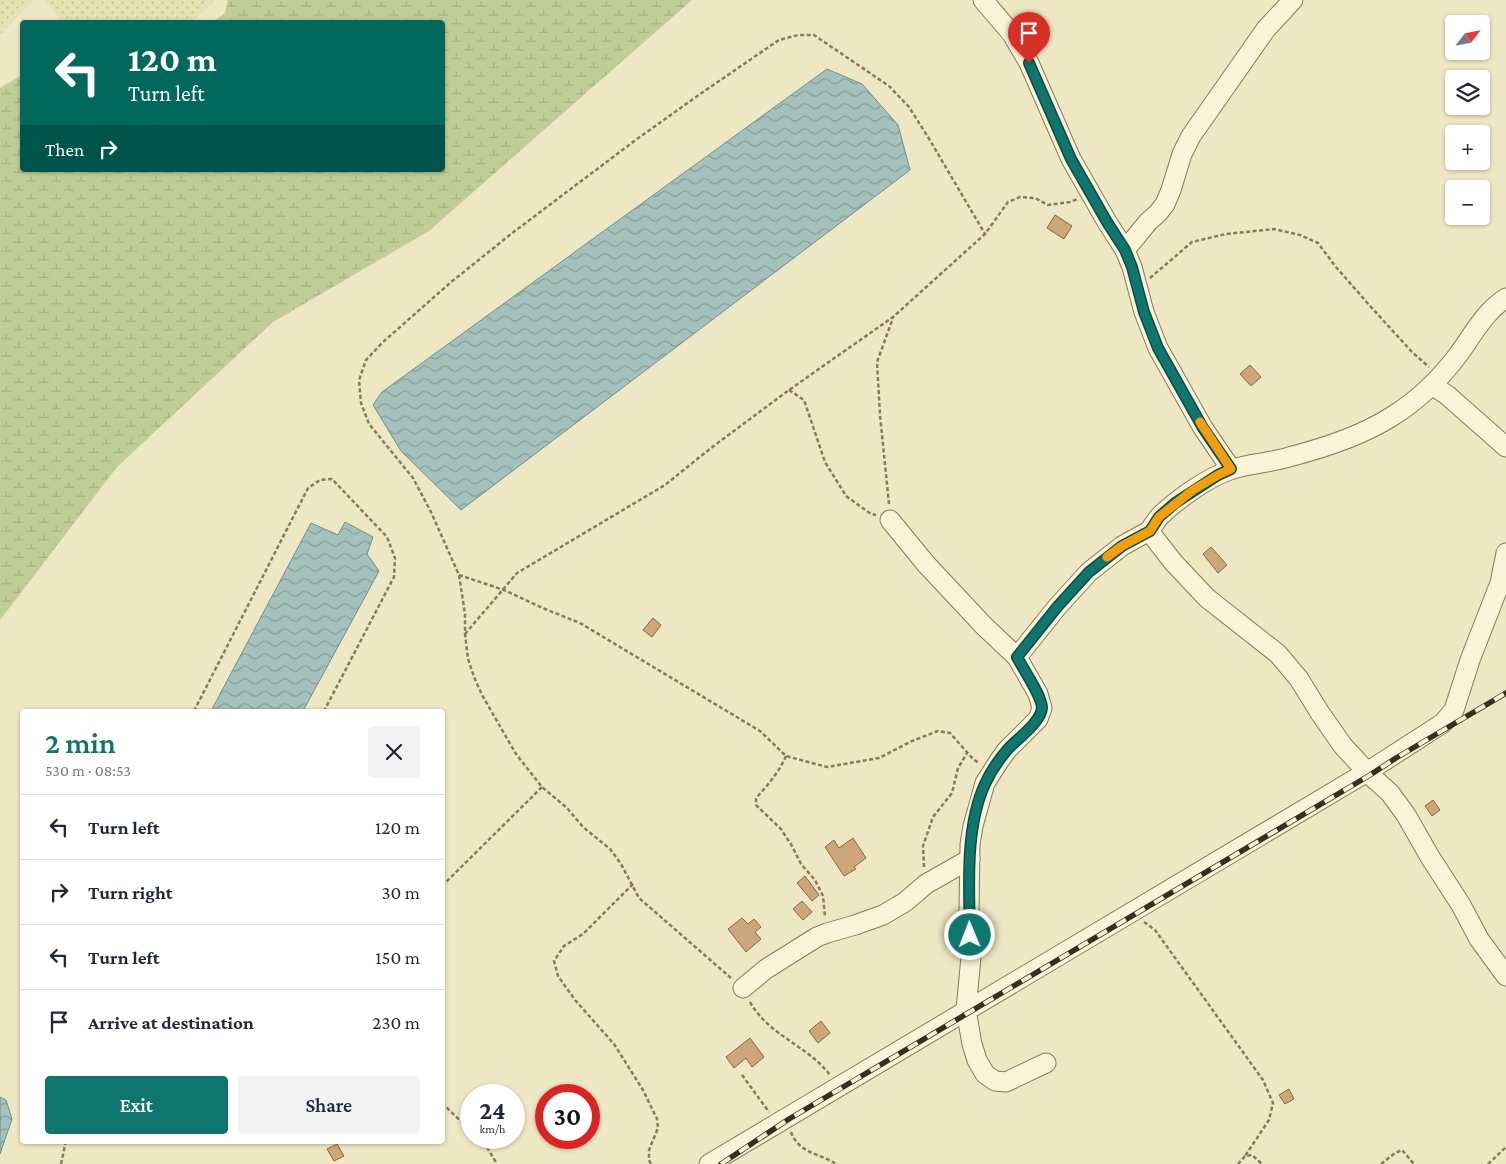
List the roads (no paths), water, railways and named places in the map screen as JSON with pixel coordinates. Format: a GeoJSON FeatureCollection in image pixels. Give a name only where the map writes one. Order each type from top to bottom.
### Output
{"type":"FeatureCollection","features":[{"type":"Feature","properties":{"kind":"street"},"geometry":{"type":"LineString","coordinates":[[984,0],[1012,34],[1029,63],[1071,159],[1125,250],[1132,267],[1144,312],[1158,348],[1203,428],[1231,469]]}},
{"type":"Feature","properties":{"kind":"street"},"geometry":{"type":"LineString","coordinates":[[1125,250],[1165,204],[1182,154],[1191,136],[1266,29],[1293,0]]}},
{"type":"Feature","properties":{"kind":"street"},"geometry":{"type":"LineString","coordinates":[[1017,657],[1058,606],[1089,572],[1122,546],[1150,531],[1159,517],[1175,503],[1218,475],[1231,469],[1289,458],[1346,439],[1390,418],[1407,406],[1435,380],[1457,357],[1472,332],[1506,298]]}},
{"type":"Feature","properties":{"kind":"street"},"geometry":{"type":"LineString","coordinates":[[1435,380],[1447,395],[1506,447]]}},
{"type":"Feature","properties":{"kind":"street"},"geometry":{"type":"LineString","coordinates":[[890,520],[926,564],[984,626],[1017,657],[1038,694],[1042,708],[1038,719],[1007,750],[985,784],[972,826],[969,918],[971,957],[966,1010],[977,1060],[985,1074],[995,1081],[1006,1082],[1046,1063]]}},
{"type":"Feature","properties":{"kind":"street"},"geometry":{"type":"LineString","coordinates":[[1150,531],[1173,562],[1207,598],[1278,654],[1299,679],[1343,746],[1390,793],[1406,815],[1479,939],[1506,976]]}},
{"type":"Feature","properties":{"kind":"street"},"geometry":{"type":"LineString","coordinates":[[711,1164],[1367,772],[1443,723],[1454,710],[1470,660],[1500,583],[1506,553]]}},
{"type":"Feature","properties":{"kind":"street"},"geometry":{"type":"LineString","coordinates":[[743,988],[766,969],[826,932],[883,915],[905,902],[926,884],[970,860]]}},
{"type":"Feature","properties":{"kind":"water"},"geometry":{"type":"Polygon","coordinates":[[[827,69],[862,84],[898,125],[910,170],[461,510],[401,451],[373,405],[382,392],[827,69]]]}},
{"type":"Feature","properties":{"kind":"water"},"geometry":{"type":"Polygon","coordinates":[[[345,522],[373,537],[367,554],[379,571],[304,709],[212,709],[311,523],[338,535],[345,522]]]}},
{"type":"Feature","properties":{"kind":"water"},"geometry":{"type":"Polygon","coordinates":[[[0,1097],[6,1100],[12,1119],[0,1154],[0,1097]]]}},
{"type":"Feature","properties":{"kind":"railway"},"geometry":{"type":"LineString","coordinates":[[721,1164],[789,1119],[1506,693]]}}]}
